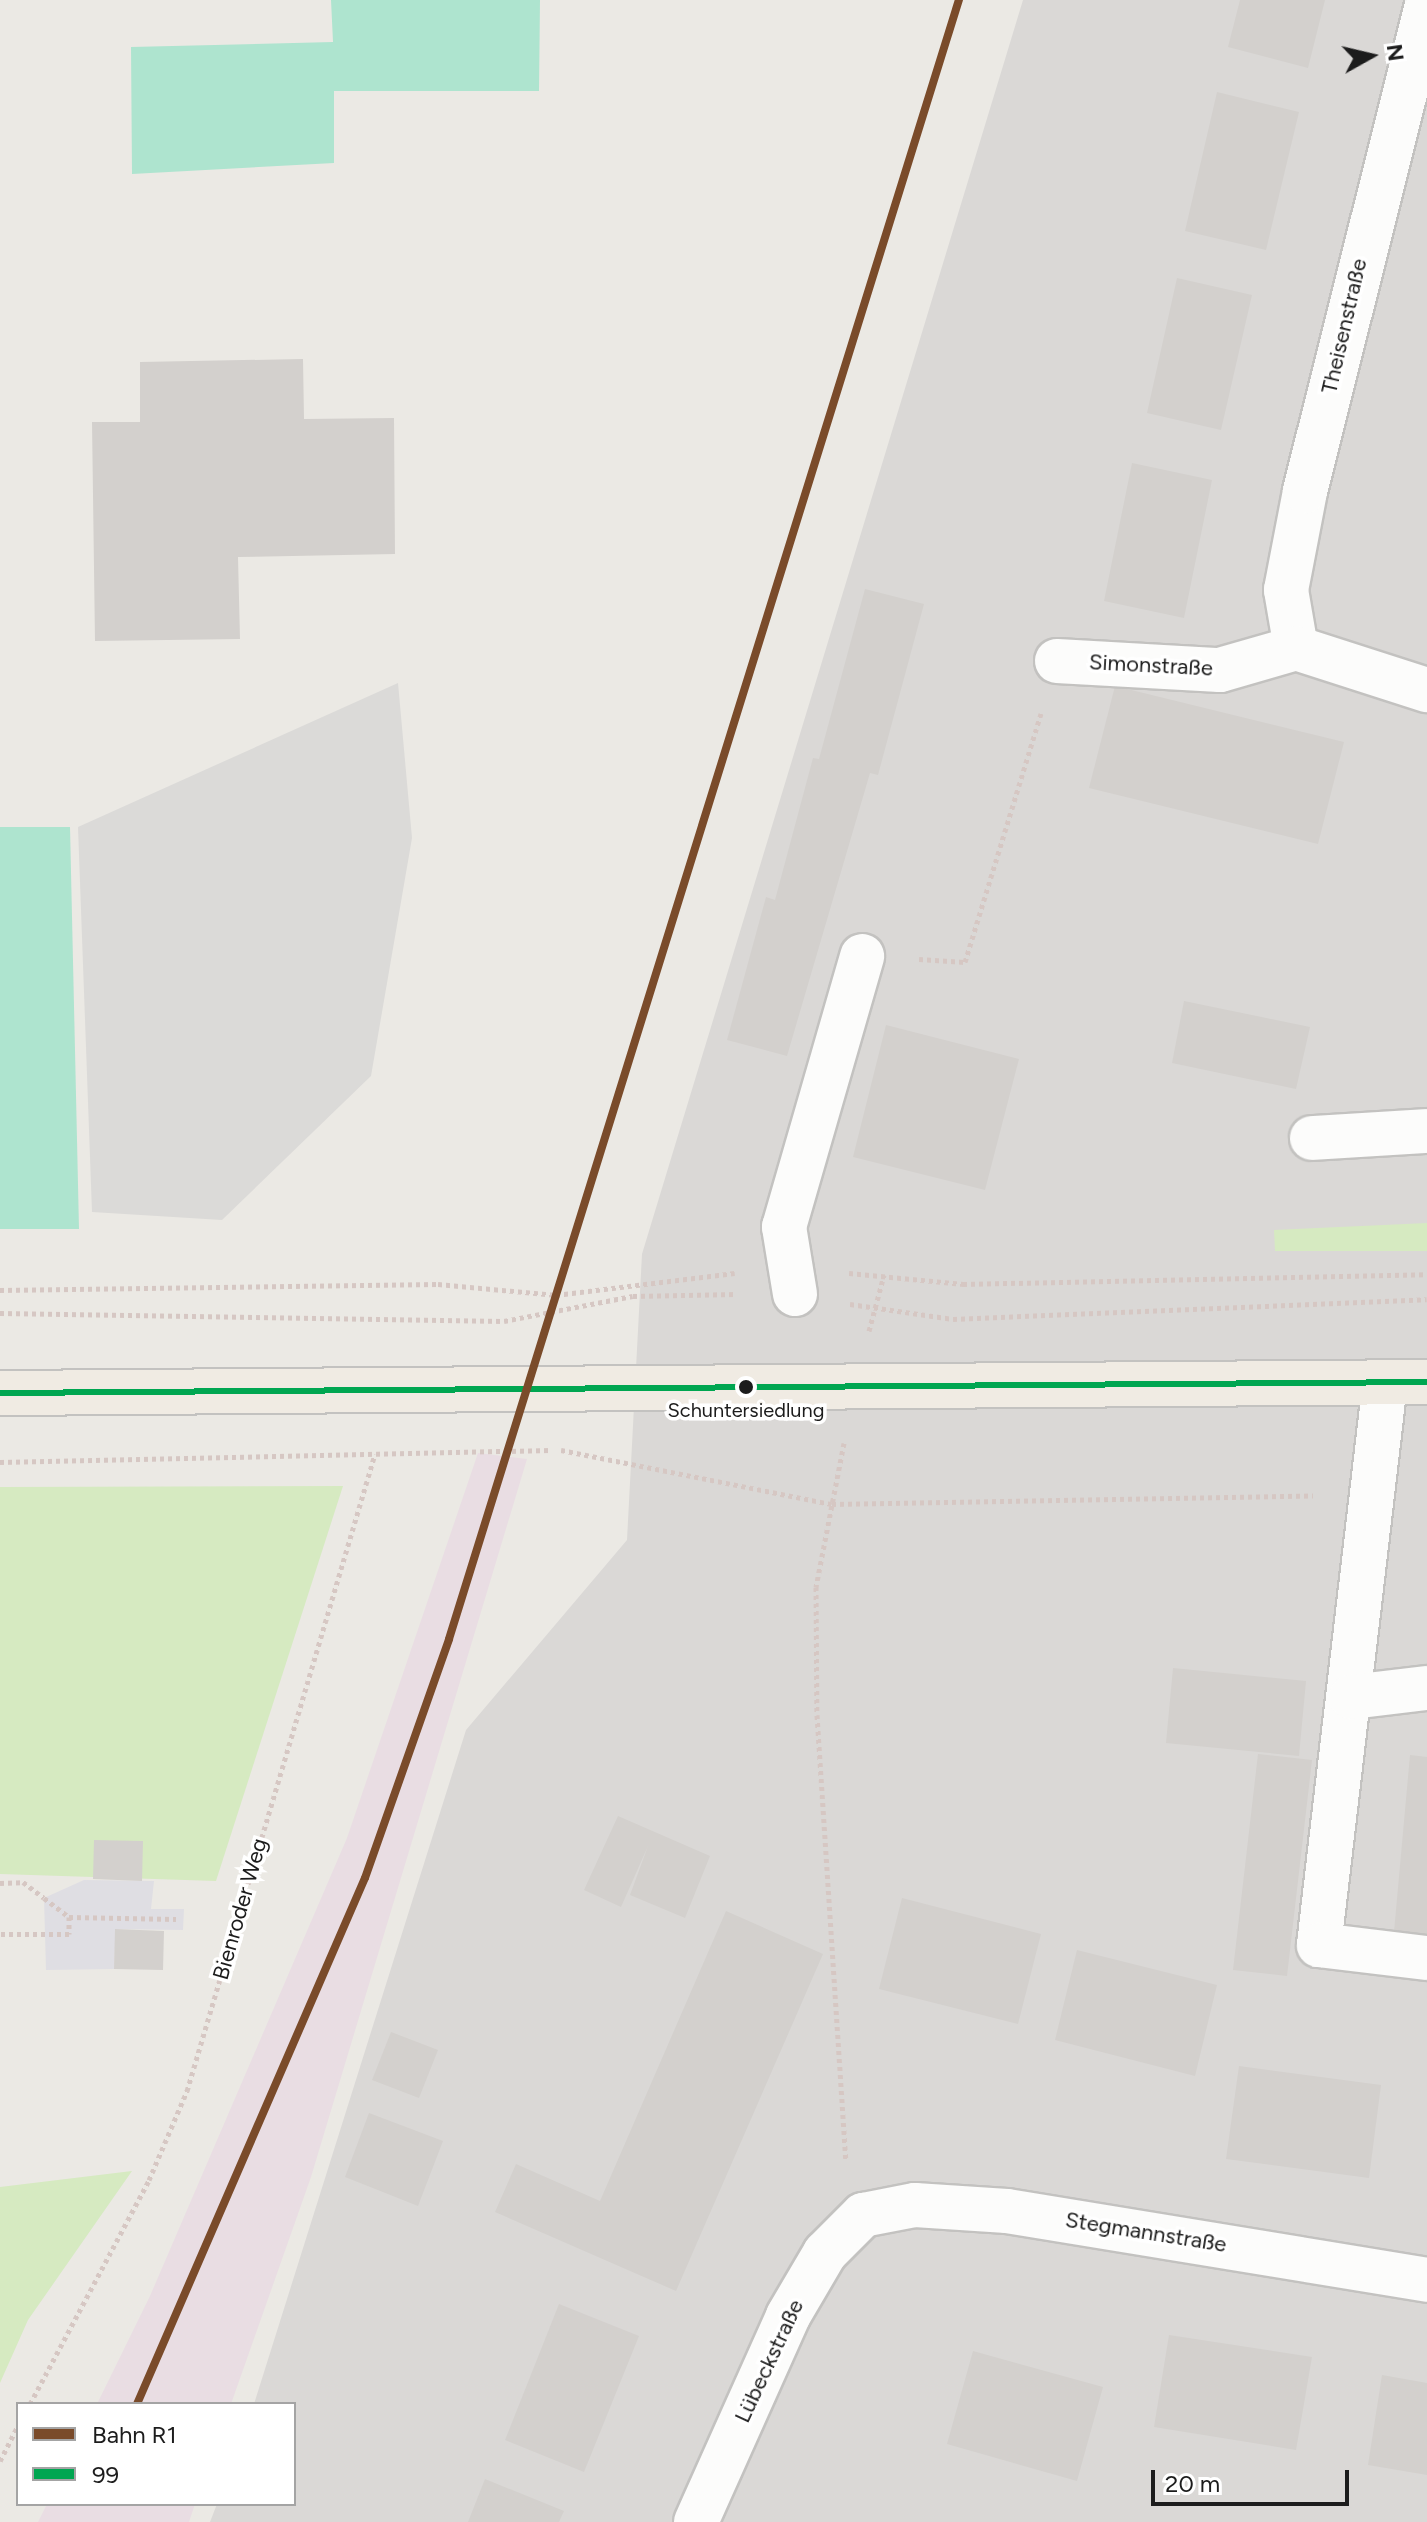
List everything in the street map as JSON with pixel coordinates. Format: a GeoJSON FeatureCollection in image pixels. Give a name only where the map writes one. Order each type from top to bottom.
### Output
{"type":"FeatureCollection","features":[{"type":"Feature","properties":{"kind":"main road"},"geometry":{"type":"LineString","coordinates":[[0,1393],[1406,1382]]}},
{"type":"Feature","properties":{"kind":"street","name":"Theisenstraße"},"geometry":{"type":"LineString","coordinates":[[1296,648],[1286,590],[1305,491],[1427,7]]}},
{"type":"Feature","properties":{"kind":"street","name":"Simonstraße"},"geometry":{"type":"LineString","coordinates":[[1057,661],[1220,670],[1296,648]]}},
{"type":"Feature","properties":{"kind":"street"},"geometry":{"type":"LineString","coordinates":[[1296,648],[1427,690]]}},
{"type":"Feature","properties":{"kind":"street"},"geometry":{"type":"LineString","coordinates":[[794,1282],[784,1227],[862,956]]}},
{"type":"Feature","properties":{"kind":"street"},"geometry":{"type":"LineString","coordinates":[[1312,1138],[1427,1131]]}},
{"type":"Feature","properties":{"kind":"street"},"geometry":{"type":"LineString","coordinates":[[1406,1382],[1372,1495],[1351,1697],[1319,1945],[1427,1958]]}},
{"type":"Feature","properties":{"kind":"street"},"geometry":{"type":"LineString","coordinates":[[1351,1697],[1427,1688]]}},
{"type":"Feature","properties":{"kind":"street","name":"Stegmannstraße"},"geometry":{"type":"LineString","coordinates":[[863,2215],[915,2205],[1007,2211],[1427,2280]]}},
{"type":"Feature","properties":{"kind":"street","name":"Lübeckstraße"},"geometry":{"type":"LineString","coordinates":[[696,2522],[788,2316],[825,2253],[863,2215]]}},
{"type":"Feature","properties":{"kind":"path"},"geometry":{"type":"LineString","coordinates":[[862,956],[965,962],[1057,661]]}},
{"type":"Feature","properties":{"kind":"path"},"geometry":{"type":"LineString","coordinates":[[0,1313],[504,1321],[633,1296],[884,1275],[963,1284],[1093,1284],[1427,1274]]}},
{"type":"Feature","properties":{"kind":"path"},"geometry":{"type":"LineString","coordinates":[[0,1290],[438,1284],[556,1295],[698,1275],[794,1282],[874,1309],[953,1319],[1427,1299]]}},
{"type":"Feature","properties":{"kind":"path"},"geometry":{"type":"LineString","coordinates":[[874,1309],[884,1275]]}},
{"type":"Feature","properties":{"kind":"path","name":"Bienroder Weg"},"geometry":{"type":"LineString","coordinates":[[31,2402],[149,2180],[187,2091],[375,1454],[383,1389]]}},
{"type":"Feature","properties":{"kind":"path"},"geometry":{"type":"LineString","coordinates":[[0,1462],[565,1450],[832,1504],[1372,1495]]}},
{"type":"Feature","properties":{"kind":"path"},"geometry":{"type":"LineString","coordinates":[[832,1504],[816,1587],[817,1715],[846,2174],[863,2215]]}},
{"type":"Feature","properties":{"kind":"path"},"geometry":{"type":"LineString","coordinates":[[0,1883],[23,1882],[69,1917],[176,1919]]}},
{"type":"Feature","properties":{"kind":"path"},"geometry":{"type":"LineString","coordinates":[[0,1934],[69,1934],[69,1917]]}},
{"type":"Feature","properties":{"kind":"path"},"geometry":{"type":"LineString","coordinates":[[0,2461],[16,2430]]}},
{"type":"Feature","properties":{"kind":"shaded area"},"geometry":{"type":"Polygon","coordinates":[[[1023,0],[1427,0],[1427,2522],[210,2522],[216,2506],[296,2506],[296,2402],[255,2402],[466,1730],[627,1540],[642,1254],[1023,0]]]}},
{"type":"Feature","properties":{"kind":"shaded area"},"geometry":{"type":"Polygon","coordinates":[[[398,683],[412,838],[371,1076],[222,1220],[92,1212],[78,827],[398,683]]]}},
{"type":"Feature","properties":{"kind":"shaded area"},"geometry":{"type":"Polygon","coordinates":[[[478,1453],[527,1459],[311,2177],[232,2402],[98,2402],[150,2296],[347,1838],[478,1453]]]}},
{"type":"Feature","properties":{"kind":"shaded area"},"geometry":{"type":"Polygon","coordinates":[[[84,1880],[154,1881],[151,1909],[184,1909],[183,1930],[116,1929],[114,1969],[46,1970],[44,1898],[84,1880]]]}},
{"type":"Feature","properties":{"kind":"shaded area"},"geometry":{"type":"Polygon","coordinates":[[[46,2506],[194,2506],[189,2522],[38,2522],[46,2506]]]}},
{"type":"Feature","properties":{"kind":"green space"},"geometry":{"type":"Polygon","coordinates":[[[331,0],[540,0],[539,91],[334,91],[334,163],[132,174],[131,47],[333,42],[331,0]]]}},
{"type":"Feature","properties":{"kind":"green space"},"geometry":{"type":"Polygon","coordinates":[[[0,827],[70,827],[79,1229],[0,1229],[0,827]]]}},
{"type":"Feature","properties":{"kind":"green space"},"geometry":{"type":"Polygon","coordinates":[[[1427,1223],[1427,1251],[1275,1251],[1274,1230],[1427,1223]]]}},
{"type":"Feature","properties":{"kind":"green space"},"geometry":{"type":"Polygon","coordinates":[[[343,1486],[216,1881],[0,1874],[0,1487],[343,1486]]]}},
{"type":"Feature","properties":{"kind":"green space"},"geometry":{"type":"Polygon","coordinates":[[[132,2171],[28,2320],[0,2383],[0,2187],[132,2171]]]}},
{"type":"Feature","properties":{"kind":"building"},"geometry":{"type":"Polygon","coordinates":[[[1240,0],[1325,0],[1308,68],[1228,47],[1240,0]]]}},
{"type":"Feature","properties":{"kind":"building"},"geometry":{"type":"Polygon","coordinates":[[[1217,92],[1299,112],[1266,250],[1185,231],[1217,92]]]}},
{"type":"Feature","properties":{"kind":"building"},"geometry":{"type":"Polygon","coordinates":[[[1177,278],[1252,295],[1221,430],[1147,413],[1177,278]]]}},
{"type":"Feature","properties":{"kind":"building"},"geometry":{"type":"Polygon","coordinates":[[[303,359],[304,419],[394,418],[395,554],[238,557],[240,639],[95,641],[92,422],[140,422],[140,362],[303,359]]]}},
{"type":"Feature","properties":{"kind":"building"},"geometry":{"type":"Polygon","coordinates":[[[1132,463],[1212,480],[1184,618],[1104,601],[1132,463]]]}},
{"type":"Feature","properties":{"kind":"building"},"geometry":{"type":"Polygon","coordinates":[[[865,589],[924,604],[878,775],[870,773],[787,1056],[727,1040],[766,897],[775,900],[813,758],[819,759],[865,589]]]}},
{"type":"Feature","properties":{"kind":"building"},"geometry":{"type":"Polygon","coordinates":[[[1115,686],[1344,742],[1318,844],[1089,788],[1115,686]]]}},
{"type":"Feature","properties":{"kind":"building"},"geometry":{"type":"Polygon","coordinates":[[[1184,1001],[1310,1027],[1296,1089],[1172,1063],[1184,1001]]]}},
{"type":"Feature","properties":{"kind":"building"},"geometry":{"type":"Polygon","coordinates":[[[886,1025],[1019,1059],[985,1190],[853,1157],[886,1025]]]}},
{"type":"Feature","properties":{"kind":"building"},"geometry":{"type":"Polygon","coordinates":[[[1173,1668],[1306,1681],[1299,1756],[1166,1743],[1173,1668]]]}},
{"type":"Feature","properties":{"kind":"building"},"geometry":{"type":"Polygon","coordinates":[[[1258,1754],[1312,1760],[1287,1976],[1233,1970],[1258,1754]]]}},
{"type":"Feature","properties":{"kind":"building"},"geometry":{"type":"Polygon","coordinates":[[[1410,1755],[1427,1757],[1427,1935],[1394,1932],[1410,1755]]]}},
{"type":"Feature","properties":{"kind":"building"},"geometry":{"type":"Polygon","coordinates":[[[618,1816],[710,1856],[685,1918],[630,1895],[648,1846],[621,1907],[584,1890],[618,1816]]]}},
{"type":"Feature","properties":{"kind":"building"},"geometry":{"type":"Polygon","coordinates":[[[94,1840],[143,1841],[142,1881],[93,1879],[94,1840]]]}},
{"type":"Feature","properties":{"kind":"building"},"geometry":{"type":"Polygon","coordinates":[[[902,1898],[1041,1934],[1018,2024],[879,1989],[902,1898]]]}},
{"type":"Feature","properties":{"kind":"building"},"geometry":{"type":"Polygon","coordinates":[[[726,1911],[823,1954],[676,2291],[495,2212],[516,2164],[600,2201],[726,1911]]]}},
{"type":"Feature","properties":{"kind":"building"},"geometry":{"type":"Polygon","coordinates":[[[115,1929],[164,1931],[163,1970],[114,1969],[115,1929]]]}},
{"type":"Feature","properties":{"kind":"building"},"geometry":{"type":"Polygon","coordinates":[[[1077,1950],[1217,1985],[1195,2076],[1055,2040],[1077,1950]]]}},
{"type":"Feature","properties":{"kind":"building"},"geometry":{"type":"Polygon","coordinates":[[[391,2032],[438,2050],[419,2098],[372,2080],[391,2032]]]}},
{"type":"Feature","properties":{"kind":"building"},"geometry":{"type":"Polygon","coordinates":[[[1239,2066],[1381,2085],[1369,2178],[1226,2159],[1239,2066]]]}},
{"type":"Feature","properties":{"kind":"building"},"geometry":{"type":"Polygon","coordinates":[[[369,2113],[443,2141],[418,2206],[345,2177],[369,2113]]]}},
{"type":"Feature","properties":{"kind":"building"},"geometry":{"type":"Polygon","coordinates":[[[559,2304],[639,2336],[584,2472],[505,2440],[559,2304]]]}},
{"type":"Feature","properties":{"kind":"building"},"geometry":{"type":"Polygon","coordinates":[[[1169,2335],[1312,2357],[1296,2450],[1154,2427],[1169,2335]]]}},
{"type":"Feature","properties":{"kind":"building"},"geometry":{"type":"Polygon","coordinates":[[[973,2351],[1103,2387],[1077,2481],[947,2444],[973,2351]]]}},
{"type":"Feature","properties":{"kind":"building"},"geometry":{"type":"Polygon","coordinates":[[[1382,2375],[1427,2383],[1427,2475],[1368,2465],[1382,2375]]]}},
{"type":"Feature","properties":{"kind":"building"},"geometry":{"type":"Polygon","coordinates":[[[485,2479],[564,2511],[559,2522],[468,2522],[485,2479]]]}},
{"type":"Feature","properties":{"kind":"rail line","name":"R1"},"geometry":{"type":"LineString","coordinates":[[138,2402],[365,1878],[449,1639],[959,0]]}},
{"type":"Feature","properties":{"kind":"transit line","name":"99"},"geometry":{"type":"LineString","coordinates":[[0,1393],[1427,1382]]}},
{"type":"Feature","properties":{"kind":"place","name":"Schuntersiedlung"},"geometry":{"type":"Point","coordinates":[746,1387]}}]}
